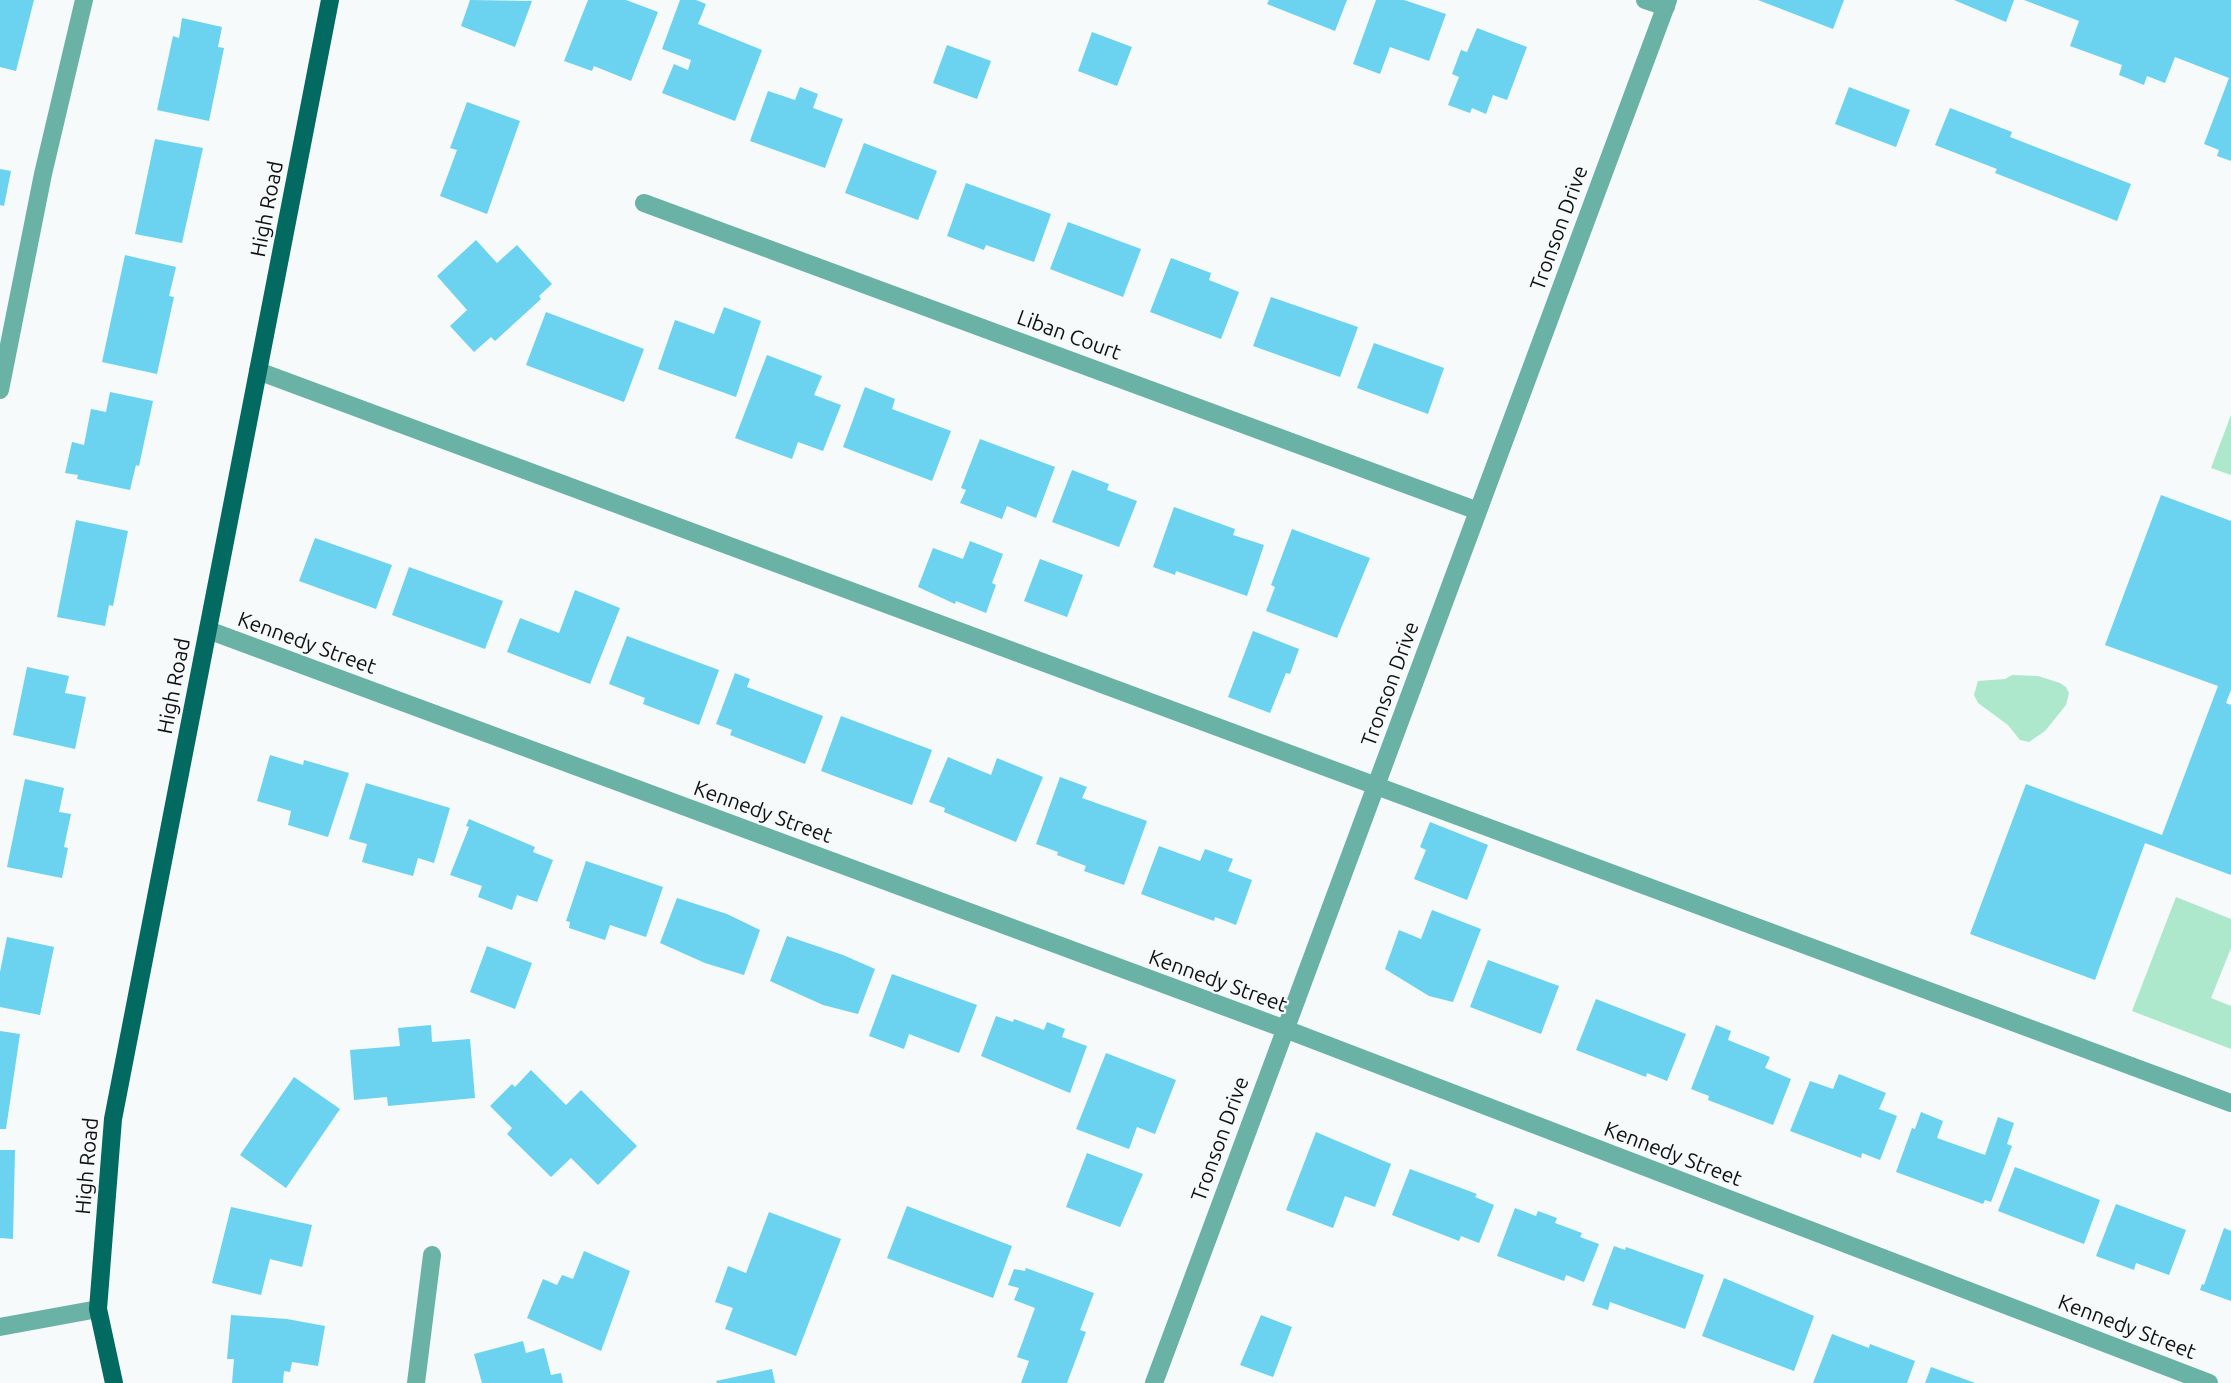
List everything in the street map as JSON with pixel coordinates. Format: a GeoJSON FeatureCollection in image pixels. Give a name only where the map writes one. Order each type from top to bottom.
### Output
{"type":"FeatureCollection","features":[{"type":"Feature","properties":{"kind":"main road","name":"High Road"},"geometry":{"type":"LineString","coordinates":[[114,1383],[98,1309],[113,1119],[330,0]]}},
{"type":"Feature","properties":{"kind":"street"},"geometry":{"type":"LineString","coordinates":[[0,390],[43,174],[84,0]]}},
{"type":"Feature","properties":{"kind":"street"},"geometry":{"type":"LineString","coordinates":[[1645,0],[1667,4]]}},
{"type":"Feature","properties":{"kind":"street","name":"Tronson Drive"},"geometry":{"type":"LineString","coordinates":[[1154,1383],[1667,4]]}},
{"type":"Feature","properties":{"kind":"street","name":"Liban Court"},"geometry":{"type":"LineString","coordinates":[[644,202],[1478,511]]}},
{"type":"Feature","properties":{"kind":"street"},"geometry":{"type":"LineString","coordinates":[[258,370],[2231,1103]]}},
{"type":"Feature","properties":{"kind":"street","name":"Kennedy Street"},"geometry":{"type":"LineString","coordinates":[[208,630],[1286,1029],[2209,1383]]}},
{"type":"Feature","properties":{"kind":"street"},"geometry":{"type":"LineString","coordinates":[[416,1383],[432,1255]]}},
{"type":"Feature","properties":{"kind":"street"},"geometry":{"type":"LineString","coordinates":[[0,1327],[98,1309]]}},
{"type":"Feature","properties":{"kind":"green space"},"geometry":{"type":"Polygon","coordinates":[[[2231,415],[2231,475],[2211,468],[2231,415]]]}},
{"type":"Feature","properties":{"kind":"green space"},"geometry":{"type":"Polygon","coordinates":[[[2012,675],[2038,676],[2060,683],[2069,693],[2066,705],[2045,731],[2029,742],[2020,740],[2008,725],[1978,703],[1974,695],[1978,681],[2005,679],[2012,675]]]}},
{"type":"Feature","properties":{"kind":"green space"},"geometry":{"type":"Polygon","coordinates":[[[2176,897],[2231,919],[2231,948],[2211,998],[2231,1006],[2231,1049],[2132,1011],[2176,897]]]}},
{"type":"Feature","properties":{"kind":"building"},"geometry":{"type":"Polygon","coordinates":[[[0,0],[34,0],[16,71],[0,67],[0,0]]]}},
{"type":"Feature","properties":{"kind":"building"},"geometry":{"type":"Polygon","coordinates":[[[470,0],[532,1],[515,47],[461,26],[470,0]]]}},
{"type":"Feature","properties":{"kind":"building"},"geometry":{"type":"Polygon","coordinates":[[[588,0],[626,0],[658,12],[631,81],[594,66],[592,71],[564,61],[588,0]]]}},
{"type":"Feature","properties":{"kind":"building"},"geometry":{"type":"Polygon","coordinates":[[[680,0],[696,0],[706,4],[698,24],[762,50],[735,121],[662,93],[674,64],[688,70],[691,60],[662,49],[680,0]]]}},
{"type":"Feature","properties":{"kind":"building"},"geometry":{"type":"Polygon","coordinates":[[[1269,0],[1347,0],[1335,31],[1267,4],[1269,0]]]}},
{"type":"Feature","properties":{"kind":"building"},"geometry":{"type":"Polygon","coordinates":[[[1376,0],[1404,0],[1446,14],[1429,61],[1390,47],[1380,74],[1353,64],[1376,0]]]}},
{"type":"Feature","properties":{"kind":"building"},"geometry":{"type":"Polygon","coordinates":[[[1758,0],[1844,0],[1833,29],[1758,0]]]}},
{"type":"Feature","properties":{"kind":"building"},"geometry":{"type":"Polygon","coordinates":[[[1954,0],[2014,0],[2006,22],[1954,0]]]}},
{"type":"Feature","properties":{"kind":"building"},"geometry":{"type":"Polygon","coordinates":[[[2024,0],[2231,0],[2231,161],[2217,156],[2219,150],[2204,144],[2229,78],[2175,57],[2165,83],[2147,76],[2144,85],[2119,75],[2122,65],[2070,46],[2079,21],[2024,0]]]}},
{"type":"Feature","properties":{"kind":"building"},"geometry":{"type":"Polygon","coordinates":[[[182,18],[222,27],[218,47],[224,48],[209,121],[157,110],[173,36],[179,38],[182,18]]]}},
{"type":"Feature","properties":{"kind":"building"},"geometry":{"type":"Polygon","coordinates":[[[1477,28],[1527,47],[1507,100],[1493,95],[1486,114],[1472,108],[1470,113],[1448,105],[1459,77],[1452,74],[1461,50],[1467,52],[1477,28]]]}},
{"type":"Feature","properties":{"kind":"building"},"geometry":{"type":"Polygon","coordinates":[[[1092,32],[1132,47],[1117,86],[1078,71],[1092,32]]]}},
{"type":"Feature","properties":{"kind":"building"},"geometry":{"type":"Polygon","coordinates":[[[947,45],[991,61],[977,99],[933,83],[947,45]]]}},
{"type":"Feature","properties":{"kind":"building"},"geometry":{"type":"Polygon","coordinates":[[[800,87],[818,94],[813,108],[843,119],[825,168],[750,141],[768,91],[795,100],[800,87]]]}},
{"type":"Feature","properties":{"kind":"building"},"geometry":{"type":"Polygon","coordinates":[[[1849,87],[1910,110],[1896,147],[1835,124],[1849,87]]]}},
{"type":"Feature","properties":{"kind":"building"},"geometry":{"type":"Polygon","coordinates":[[[467,102],[520,121],[487,214],[440,196],[457,150],[450,148],[467,102]]]}},
{"type":"Feature","properties":{"kind":"building"},"geometry":{"type":"Polygon","coordinates":[[[1950,108],[2012,132],[2010,137],[2131,184],[2117,221],[1995,173],[1997,169],[1935,145],[1950,108]]]}},
{"type":"Feature","properties":{"kind":"building"},"geometry":{"type":"Polygon","coordinates":[[[155,139],[203,148],[182,243],[135,234],[155,139]]]}},
{"type":"Feature","properties":{"kind":"building"},"geometry":{"type":"Polygon","coordinates":[[[864,143],[937,171],[918,220],[845,193],[864,143]]]}},
{"type":"Feature","properties":{"kind":"building"},"geometry":{"type":"Polygon","coordinates":[[[0,169],[11,171],[4,206],[0,205],[0,169]]]}},
{"type":"Feature","properties":{"kind":"building"},"geometry":{"type":"Polygon","coordinates":[[[966,183],[1051,214],[1034,262],[986,245],[984,250],[947,236],[966,183]]]}},
{"type":"Feature","properties":{"kind":"building"},"geometry":{"type":"Polygon","coordinates":[[[1068,222],[1141,249],[1123,297],[1050,269],[1068,222]]]}},
{"type":"Feature","properties":{"kind":"building"},"geometry":{"type":"Polygon","coordinates":[[[476,240],[497,263],[517,245],[552,284],[539,296],[541,299],[495,341],[491,337],[474,352],[450,326],[467,310],[437,276],[476,240]]]}},
{"type":"Feature","properties":{"kind":"building"},"geometry":{"type":"Polygon","coordinates":[[[125,255],[176,267],[169,296],[174,297],[157,374],[102,362],[125,255]]]}},
{"type":"Feature","properties":{"kind":"building"},"geometry":{"type":"Polygon","coordinates":[[[1171,258],[1211,273],[1209,280],[1239,292],[1221,339],[1150,312],[1171,258]]]}},
{"type":"Feature","properties":{"kind":"building"},"geometry":{"type":"Polygon","coordinates":[[[1271,297],[1358,327],[1340,377],[1253,346],[1271,297]]]}},
{"type":"Feature","properties":{"kind":"building"},"geometry":{"type":"Polygon","coordinates":[[[724,307],[761,321],[736,397],[658,369],[675,320],[714,334],[724,307]]]}},
{"type":"Feature","properties":{"kind":"building"},"geometry":{"type":"Polygon","coordinates":[[[546,312],[644,349],[624,402],[526,365],[546,312]]]}},
{"type":"Feature","properties":{"kind":"building"},"geometry":{"type":"Polygon","coordinates":[[[1374,343],[1444,368],[1428,414],[1357,388],[1374,343]]]}},
{"type":"Feature","properties":{"kind":"building"},"geometry":{"type":"Polygon","coordinates":[[[767,355],[822,376],[814,395],[841,405],[823,451],[798,442],[792,459],[735,438],[767,355]]]}},
{"type":"Feature","properties":{"kind":"building"},"geometry":{"type":"Polygon","coordinates":[[[865,387],[895,399],[892,409],[951,431],[932,481],[843,447],[865,387]]]}},
{"type":"Feature","properties":{"kind":"building"},"geometry":{"type":"Polygon","coordinates":[[[110,392],[153,401],[139,466],[136,465],[130,490],[77,479],[78,475],[65,473],[72,442],[84,445],[91,409],[106,412],[110,392]]]}},
{"type":"Feature","properties":{"kind":"building"},"geometry":{"type":"Polygon","coordinates":[[[980,439],[1055,467],[1036,518],[1007,506],[1002,519],[960,503],[966,490],[961,488],[980,439]]]}},
{"type":"Feature","properties":{"kind":"building"},"geometry":{"type":"Polygon","coordinates":[[[1072,470],[1109,484],[1107,490],[1137,501],[1119,547],[1052,522],[1072,470]]]}},
{"type":"Feature","properties":{"kind":"building"},"geometry":{"type":"Polygon","coordinates":[[[2161,495],[2231,521],[2231,690],[2226,703],[2231,705],[2231,875],[2145,843],[2095,980],[1970,934],[2026,784],[2162,835],[2218,686],[2105,645],[2161,495]]]}},
{"type":"Feature","properties":{"kind":"building"},"geometry":{"type":"Polygon","coordinates":[[[1174,507],[1235,529],[1233,535],[1264,545],[1247,596],[1176,571],[1175,575],[1153,567],[1174,507]]]}},
{"type":"Feature","properties":{"kind":"building"},"geometry":{"type":"Polygon","coordinates":[[[76,520],[128,531],[113,606],[109,605],[105,626],[57,617],[76,520]]]}},
{"type":"Feature","properties":{"kind":"building"},"geometry":{"type":"Polygon","coordinates":[[[1292,529],[1370,558],[1337,638],[1266,611],[1275,587],[1271,585],[1292,529]]]}},
{"type":"Feature","properties":{"kind":"building"},"geometry":{"type":"Polygon","coordinates":[[[315,538],[392,565],[376,609],[299,581],[315,538]]]}},
{"type":"Feature","properties":{"kind":"building"},"geometry":{"type":"Polygon","coordinates":[[[970,541],[1003,554],[992,583],[996,585],[986,613],[956,601],[955,604],[918,587],[933,548],[963,559],[970,541]]]}},
{"type":"Feature","properties":{"kind":"building"},"geometry":{"type":"Polygon","coordinates":[[[1040,559],[1083,575],[1067,617],[1024,601],[1040,559]]]}},
{"type":"Feature","properties":{"kind":"building"},"geometry":{"type":"Polygon","coordinates":[[[409,567],[503,601],[485,649],[392,615],[409,567]]]}},
{"type":"Feature","properties":{"kind":"building"},"geometry":{"type":"Polygon","coordinates":[[[575,590],[620,608],[590,684],[507,652],[520,618],[559,633],[575,590]]]}},
{"type":"Feature","properties":{"kind":"building"},"geometry":{"type":"Polygon","coordinates":[[[1253,631],[1299,649],[1290,674],[1286,673],[1270,713],[1228,697],[1253,631]]]}},
{"type":"Feature","properties":{"kind":"building"},"geometry":{"type":"Polygon","coordinates":[[[627,636],[719,670],[699,725],[643,704],[645,698],[609,684],[627,636]]]}},
{"type":"Feature","properties":{"kind":"building"},"geometry":{"type":"Polygon","coordinates":[[[27,667],[69,676],[65,693],[86,697],[75,749],[13,735],[27,667]]]}},
{"type":"Feature","properties":{"kind":"building"},"geometry":{"type":"Polygon","coordinates":[[[735,673],[750,679],[747,687],[823,716],[805,764],[730,735],[732,730],[716,724],[735,673]]]}},
{"type":"Feature","properties":{"kind":"building"},"geometry":{"type":"Polygon","coordinates":[[[841,716],[932,750],[912,805],[821,771],[841,716]]]}},
{"type":"Feature","properties":{"kind":"building"},"geometry":{"type":"Polygon","coordinates":[[[270,755],[303,765],[304,760],[349,773],[328,837],[288,825],[291,811],[257,801],[270,755]]]}},
{"type":"Feature","properties":{"kind":"building"},"geometry":{"type":"Polygon","coordinates":[[[948,757],[991,775],[997,758],[1043,777],[1016,842],[944,812],[945,808],[929,802],[948,757]]]}},
{"type":"Feature","properties":{"kind":"building"},"geometry":{"type":"Polygon","coordinates":[[[1060,777],[1087,787],[1082,798],[1147,821],[1124,885],[1084,871],[1086,866],[1036,844],[1060,777]]]}},
{"type":"Feature","properties":{"kind":"building"},"geometry":{"type":"Polygon","coordinates":[[[25,779],[64,788],[59,812],[71,814],[64,847],[68,848],[62,878],[7,867],[25,779]]]}},
{"type":"Feature","properties":{"kind":"building"},"geometry":{"type":"Polygon","coordinates":[[[366,783],[450,808],[434,863],[418,858],[413,876],[362,862],[367,844],[349,839],[366,783]]]}},
{"type":"Feature","properties":{"kind":"building"},"geometry":{"type":"Polygon","coordinates":[[[469,819],[535,847],[533,852],[553,860],[537,902],[517,895],[512,910],[478,897],[482,886],[450,875],[469,827],[466,826],[469,819]]]}},
{"type":"Feature","properties":{"kind":"building"},"geometry":{"type":"Polygon","coordinates":[[[1430,822],[1488,845],[1467,900],[1414,879],[1426,850],[1420,847],[1430,822]]]}},
{"type":"Feature","properties":{"kind":"building"},"geometry":{"type":"Polygon","coordinates":[[[1159,846],[1200,861],[1205,849],[1233,859],[1228,871],[1252,880],[1236,925],[1215,917],[1214,921],[1141,894],[1159,846]]]}},
{"type":"Feature","properties":{"kind":"building"},"geometry":{"type":"Polygon","coordinates":[[[586,861],[663,887],[646,937],[610,925],[605,940],[569,928],[570,922],[566,921],[586,861]]]}},
{"type":"Feature","properties":{"kind":"building"},"geometry":{"type":"Polygon","coordinates":[[[677,898],[727,914],[760,930],[744,975],[705,963],[660,943],[677,898]]]}},
{"type":"Feature","properties":{"kind":"building"},"geometry":{"type":"Polygon","coordinates":[[[1432,910],[1481,929],[1453,1002],[1429,996],[1385,969],[1399,930],[1421,939],[1432,910]]]}},
{"type":"Feature","properties":{"kind":"building"},"geometry":{"type":"Polygon","coordinates":[[[787,936],[843,955],[875,969],[858,1014],[823,1005],[770,981],[787,936]]]}},
{"type":"Feature","properties":{"kind":"building"},"geometry":{"type":"Polygon","coordinates":[[[7,937],[54,947],[40,1015],[0,1007],[0,972],[7,937]]]}},
{"type":"Feature","properties":{"kind":"building"},"geometry":{"type":"Polygon","coordinates":[[[487,946],[532,963],[515,1009],[470,992],[487,946]]]}},
{"type":"Feature","properties":{"kind":"building"},"geometry":{"type":"Polygon","coordinates":[[[1488,960],[1559,986],[1541,1034],[1470,1007],[1488,960]]]}},
{"type":"Feature","properties":{"kind":"building"},"geometry":{"type":"Polygon","coordinates":[[[892,974],[977,1005],[959,1053],[909,1034],[904,1049],[869,1036],[892,974]]]}},
{"type":"Feature","properties":{"kind":"building"},"geometry":{"type":"Polygon","coordinates":[[[1596,999],[1686,1034],[1667,1081],[1647,1073],[1646,1077],[1576,1050],[1596,999]]]}},
{"type":"Feature","properties":{"kind":"building"},"geometry":{"type":"Polygon","coordinates":[[[996,1016],[1013,1022],[1014,1019],[1044,1030],[1047,1022],[1065,1029],[1062,1037],[1087,1046],[1070,1093],[981,1056],[996,1016]]]}},
{"type":"Feature","properties":{"kind":"building"},"geometry":{"type":"Polygon","coordinates":[[[431,1025],[432,1042],[470,1039],[475,1098],[388,1106],[387,1097],[354,1100],[350,1050],[400,1046],[398,1028],[431,1025]]]}},
{"type":"Feature","properties":{"kind":"building"},"geometry":{"type":"Polygon","coordinates":[[[1716,1025],[1731,1031],[1728,1040],[1770,1057],[1765,1068],[1791,1079],[1773,1125],[1708,1100],[1709,1096],[1691,1089],[1716,1025]]]}},
{"type":"Feature","properties":{"kind":"building"},"geometry":{"type":"Polygon","coordinates":[[[0,1031],[20,1034],[6,1129],[0,1129],[0,1031]]]}},
{"type":"Feature","properties":{"kind":"building"},"geometry":{"type":"Polygon","coordinates":[[[1106,1053],[1176,1080],[1155,1134],[1137,1127],[1129,1149],[1076,1129],[1106,1053]]]}},
{"type":"Feature","properties":{"kind":"building"},"geometry":{"type":"Polygon","coordinates":[[[531,1070],[566,1105],[581,1090],[637,1146],[598,1185],[571,1158],[551,1177],[507,1134],[512,1128],[490,1106],[512,1084],[515,1087],[531,1070]]]}},
{"type":"Feature","properties":{"kind":"building"},"geometry":{"type":"Polygon","coordinates":[[[1839,1074],[1886,1093],[1879,1109],[1897,1116],[1880,1160],[1862,1153],[1861,1158],[1790,1131],[1810,1081],[1833,1089],[1839,1074]]]}},
{"type":"Feature","properties":{"kind":"building"},"geometry":{"type":"Polygon","coordinates":[[[294,1077],[340,1109],[286,1188],[240,1155],[294,1077]]]}},
{"type":"Feature","properties":{"kind":"building"},"geometry":{"type":"Polygon","coordinates":[[[1921,1112],[1943,1121],[1937,1138],[1985,1155],[1998,1117],[2014,1123],[2007,1144],[2012,1146],[1991,1202],[1985,1200],[1983,1204],[1896,1172],[1912,1128],[1915,1129],[1921,1112]]]}},
{"type":"Feature","properties":{"kind":"building"},"geometry":{"type":"Polygon","coordinates":[[[1316,1132],[1391,1164],[1375,1207],[1345,1196],[1333,1228],[1286,1210],[1316,1132]]]}},
{"type":"Feature","properties":{"kind":"building"},"geometry":{"type":"Polygon","coordinates":[[[0,1150],[15,1150],[13,1239],[0,1238],[0,1150]]]}},
{"type":"Feature","properties":{"kind":"building"},"geometry":{"type":"Polygon","coordinates":[[[1087,1153],[1143,1174],[1120,1227],[1066,1207],[1087,1153]]]}},
{"type":"Feature","properties":{"kind":"building"},"geometry":{"type":"Polygon","coordinates":[[[2015,1167],[2100,1200],[2084,1244],[1998,1211],[2015,1167]]]}},
{"type":"Feature","properties":{"kind":"building"},"geometry":{"type":"Polygon","coordinates":[[[1410,1169],[1477,1194],[1475,1197],[1494,1205],[1479,1243],[1461,1236],[1459,1241],[1392,1215],[1410,1169]]]}},
{"type":"Feature","properties":{"kind":"building"},"geometry":{"type":"Polygon","coordinates":[[[2116,1204],[2186,1230],[2169,1275],[2136,1263],[2134,1270],[2096,1256],[2116,1204]]]}},
{"type":"Feature","properties":{"kind":"building"},"geometry":{"type":"Polygon","coordinates":[[[907,1206],[1012,1246],[993,1298],[887,1258],[907,1206]]]}},
{"type":"Feature","properties":{"kind":"building"},"geometry":{"type":"Polygon","coordinates":[[[231,1207],[312,1225],[302,1267],[270,1259],[261,1295],[212,1283],[231,1207]]]}},
{"type":"Feature","properties":{"kind":"building"},"geometry":{"type":"Polygon","coordinates":[[[1515,1208],[1536,1216],[1538,1211],[1557,1218],[1555,1223],[1582,1233],[1580,1237],[1599,1244],[1584,1282],[1566,1275],[1564,1281],[1497,1256],[1515,1208]]]}},
{"type":"Feature","properties":{"kind":"building"},"geometry":{"type":"Polygon","coordinates":[[[769,1212],[841,1239],[796,1356],[725,1329],[733,1308],[715,1302],[728,1266],[746,1273],[769,1212]]]}},
{"type":"Feature","properties":{"kind":"building"},"geometry":{"type":"Polygon","coordinates":[[[2224,1228],[2231,1231],[2231,1301],[2200,1290],[2202,1284],[2204,1285],[2224,1228]]]}},
{"type":"Feature","properties":{"kind":"building"},"geometry":{"type":"Polygon","coordinates":[[[1614,1246],[1625,1250],[1626,1247],[1704,1275],[1685,1329],[1610,1302],[1608,1310],[1592,1305],[1614,1246]]]}},
{"type":"Feature","properties":{"kind":"building"},"geometry":{"type":"Polygon","coordinates":[[[584,1251],[630,1271],[601,1351],[527,1318],[543,1279],[557,1285],[562,1275],[573,1279],[584,1251]]]}},
{"type":"Feature","properties":{"kind":"building"},"geometry":{"type":"Polygon","coordinates":[[[1026,1268],[1094,1293],[1080,1330],[1086,1332],[1067,1383],[1021,1383],[1029,1361],[1017,1357],[1035,1308],[1014,1300],[1019,1288],[1008,1285],[1014,1269],[1025,1271],[1026,1268]]]}},
{"type":"Feature","properties":{"kind":"building"},"geometry":{"type":"Polygon","coordinates":[[[1724,1278],[1814,1316],[1794,1371],[1702,1336],[1724,1278]]]}},
{"type":"Feature","properties":{"kind":"building"},"geometry":{"type":"Polygon","coordinates":[[[231,1315],[287,1319],[325,1326],[318,1366],[292,1362],[290,1372],[284,1371],[283,1383],[232,1383],[234,1359],[227,1359],[231,1315]]]}},
{"type":"Feature","properties":{"kind":"building"},"geometry":{"type":"Polygon","coordinates":[[[1261,1315],[1292,1327],[1273,1377],[1240,1365],[1261,1315]]]}},
{"type":"Feature","properties":{"kind":"building"},"geometry":{"type":"Polygon","coordinates":[[[1832,1334],[1869,1348],[1870,1344],[1915,1361],[1907,1383],[1813,1383],[1832,1334]]]}},
{"type":"Feature","properties":{"kind":"building"},"geometry":{"type":"Polygon","coordinates":[[[523,1341],[526,1353],[544,1348],[551,1375],[561,1373],[563,1383],[482,1383],[474,1354],[523,1341]]]}},
{"type":"Feature","properties":{"kind":"building"},"geometry":{"type":"Polygon","coordinates":[[[1931,1367],[1975,1383],[1925,1383],[1931,1367]]]}},
{"type":"Feature","properties":{"kind":"building"},"geometry":{"type":"Polygon","coordinates":[[[772,1369],[775,1383],[717,1383],[716,1381],[772,1369]]]}}]}
